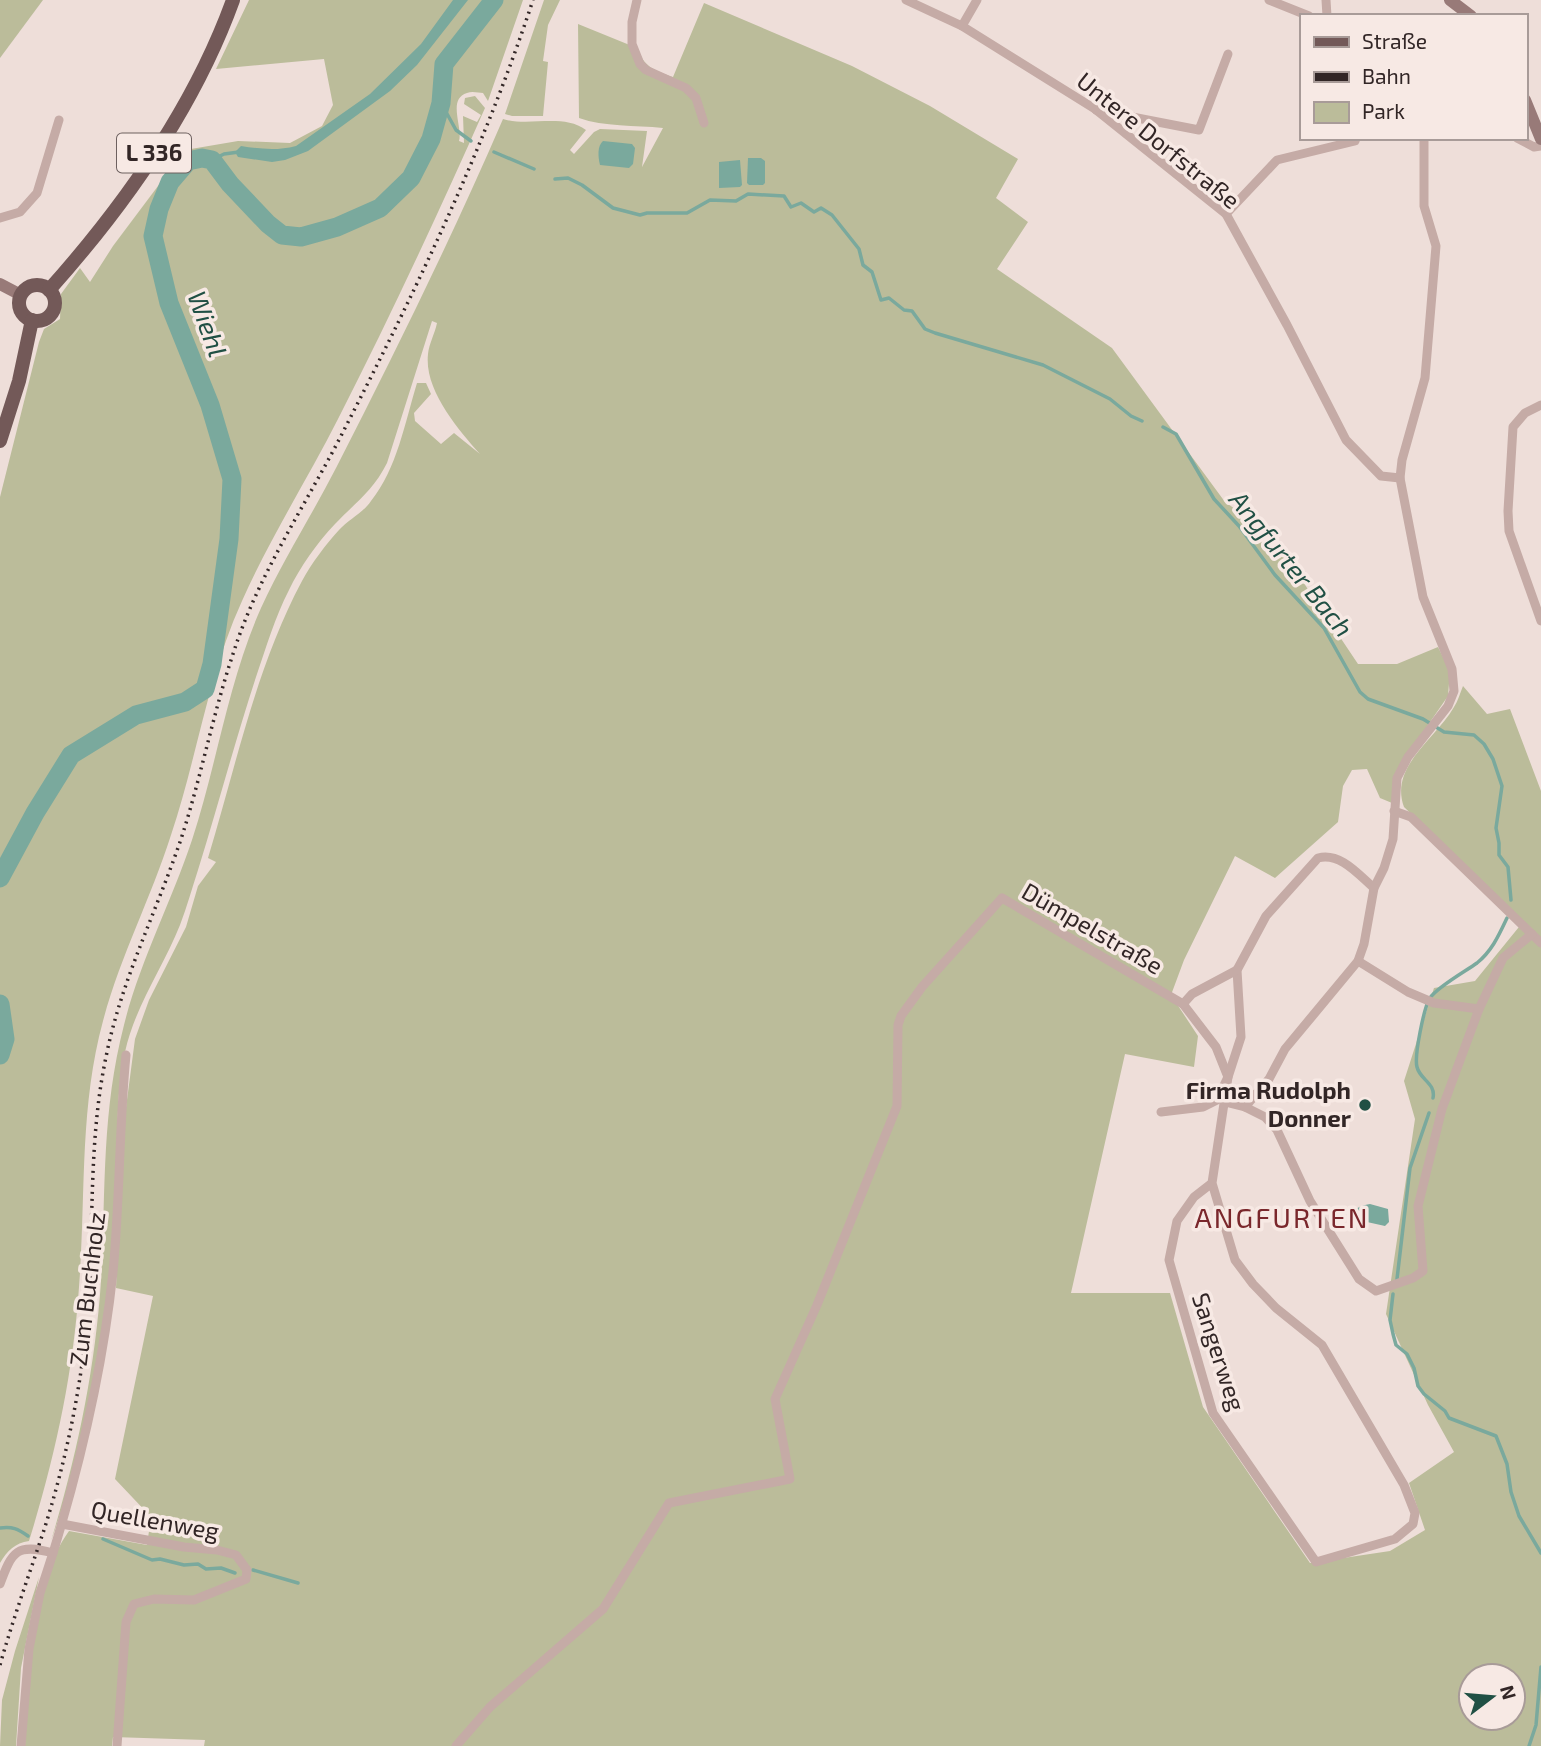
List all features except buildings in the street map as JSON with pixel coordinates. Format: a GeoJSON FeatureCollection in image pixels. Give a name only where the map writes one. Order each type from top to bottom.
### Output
{"type":"FeatureCollection","features":[{"type":"Feature","properties":{"kind":"main road","name":"L 336"},"geometry":{"type":"LineString","coordinates":[[49,290],[80,257],[167,134],[201,78],[233,0]]}},
{"type":"Feature","properties":{"kind":"main road"},"geometry":{"type":"LineString","coordinates":[[1450,0],[1468,14]]}},
{"type":"Feature","properties":{"kind":"main road"},"geometry":{"type":"LineString","coordinates":[[1527,105],[1541,139]]}},
{"type":"Feature","properties":{"kind":"main road"},"geometry":{"type":"LineString","coordinates":[[0,284],[21,295]]}},
{"type":"Feature","properties":{"kind":"main road"},"geometry":{"type":"LineString","coordinates":[[33,285],[49,290],[55,300],[52,312],[44,320],[32,320],[22,314],[21,295],[33,285]]}},
{"type":"Feature","properties":{"kind":"main road"},"geometry":{"type":"LineString","coordinates":[[0,441],[19,381],[32,320]]}},
{"type":"Feature","properties":{"kind":"street"},"geometry":{"type":"LineString","coordinates":[[637,0],[632,22],[632,44],[640,64],[646,70],[686,88],[696,98],[704,123]]}},
{"type":"Feature","properties":{"kind":"street","name":"Untere Dorfstraße"},"geometry":{"type":"LineString","coordinates":[[906,0],[962,26],[1095,109],[1226,214],[1346,440],[1381,477],[1400,478]]}},
{"type":"Feature","properties":{"kind":"street"},"geometry":{"type":"LineString","coordinates":[[962,26],[977,0]]}},
{"type":"Feature","properties":{"kind":"street"},"geometry":{"type":"LineString","coordinates":[[1269,0],[1304,14]]}},
{"type":"Feature","properties":{"kind":"street"},"geometry":{"type":"LineString","coordinates":[[1095,109],[1199,130],[1228,54]]}},
{"type":"Feature","properties":{"kind":"street"},"geometry":{"type":"LineString","coordinates":[[0,218],[20,212],[37,193],[58,120]]}},
{"type":"Feature","properties":{"kind":"street"},"geometry":{"type":"LineString","coordinates":[[1226,214],[1277,160],[1355,140]]}},
{"type":"Feature","properties":{"kind":"street"},"geometry":{"type":"LineString","coordinates":[[1245,1107],[1269,1079],[1285,1049],[1358,961],[1364,944],[1374,888],[1393,839],[1397,778],[1408,757],[1448,706],[1454,691],[1452,669],[1423,597],[1400,478],[1402,460],[1425,378],[1436,246],[1424,206],[1424,140]]}},
{"type":"Feature","properties":{"kind":"street"},"geometry":{"type":"LineString","coordinates":[[1521,140],[1534,147],[1541,146]]}},
{"type":"Feature","properties":{"kind":"street"},"geometry":{"type":"LineString","coordinates":[[1541,405],[1525,413],[1513,427],[1508,511],[1509,531],[1541,621]]}},
{"type":"Feature","properties":{"kind":"street"},"geometry":{"type":"LineString","coordinates":[[1394,811],[1410,817],[1541,943]]}},
{"type":"Feature","properties":{"kind":"street"},"geometry":{"type":"LineString","coordinates":[[1161,1112],[1203,1107],[1217,1100],[1241,1037],[1237,970],[1266,916],[1318,858],[1327,855],[1341,860],[1374,888]]}},
{"type":"Feature","properties":{"kind":"street","name":"Dümpelstraße"},"geometry":{"type":"LineString","coordinates":[[456,1746],[490,1707],[603,1609],[669,1503],[790,1479],[775,1399],[817,1305],[897,1106],[898,1025],[901,1016],[922,987],[1002,898],[1183,1004],[1216,1047],[1228,1077]]}},
{"type":"Feature","properties":{"kind":"street"},"geometry":{"type":"LineString","coordinates":[[1225,1102],[1245,1107],[1265,1118],[1278,1130],[1310,1200],[1359,1279],[1376,1291],[1413,1278],[1423,1271],[1418,1206],[1442,1109],[1479,1009],[1503,958],[1532,934]]}},
{"type":"Feature","properties":{"kind":"street"},"geometry":{"type":"LineString","coordinates":[[1358,961],[1408,992],[1434,1003],[1479,1009]]}},
{"type":"Feature","properties":{"kind":"street"},"geometry":{"type":"LineString","coordinates":[[1183,1004],[1192,994],[1237,970]]}},
{"type":"Feature","properties":{"kind":"street","name":"Zum Buchholz"},"geometry":{"type":"LineString","coordinates":[[62,1524],[85,1440],[111,1286],[118,1214],[120,1115],[126,1055]]}},
{"type":"Feature","properties":{"kind":"street"},"geometry":{"type":"LineString","coordinates":[[1212,1183],[1228,1077]]}},
{"type":"Feature","properties":{"kind":"street","name":"Sangerweg"},"geometry":{"type":"LineString","coordinates":[[1212,1183],[1235,1259],[1253,1284],[1276,1308],[1322,1345],[1405,1486],[1415,1513],[1413,1524],[1395,1539],[1316,1562],[1213,1413],[1169,1260],[1177,1221],[1194,1198],[1212,1183]]}},
{"type":"Feature","properties":{"kind":"street","name":"Quellenweg"},"geometry":{"type":"LineString","coordinates":[[21,1746],[29,1648],[40,1593],[62,1524],[236,1555],[247,1570],[246,1580],[194,1600],[154,1599],[134,1604],[126,1622],[117,1746]]}},
{"type":"Feature","properties":{"kind":"street"},"geometry":{"type":"LineString","coordinates":[[0,1584],[6,1566],[16,1553],[30,1548],[53,1553]]}},
{"type":"Feature","properties":{"kind":"green space"},"geometry":{"type":"Polygon","coordinates":[[[0,0],[43,0],[0,58],[0,0]]]}},
{"type":"Feature","properties":{"kind":"green space"},"geometry":{"type":"Polygon","coordinates":[[[249,0],[523,0],[488,101],[483,93],[473,92],[461,96],[458,101],[459,141],[464,143],[463,116],[477,122],[481,115],[464,104],[465,98],[475,96],[485,108],[357,381],[253,578],[220,658],[171,835],[103,1021],[90,1087],[76,1320],[61,1415],[29,1541],[12,1548],[0,1563],[0,497],[39,342],[44,329],[60,319],[61,294],[80,268],[90,282],[113,246],[185,150],[238,141],[290,143],[322,126],[333,105],[324,59],[216,69],[249,0]]]}},
{"type":"Feature","properties":{"kind":"green space"},"geometry":{"type":"Polygon","coordinates":[[[544,0],[560,0],[548,25],[543,61],[548,62],[543,116],[505,114],[544,0]]]}},
{"type":"Feature","properties":{"kind":"green space"},"geometry":{"type":"Polygon","coordinates":[[[704,3],[852,66],[930,106],[1018,159],[996,198],[1028,222],[997,269],[1112,348],[1225,502],[1271,534],[1358,664],[1397,664],[1438,647],[1450,671],[1448,696],[1410,751],[1392,803],[1380,798],[1367,769],[1352,770],[1343,786],[1338,822],[1275,878],[1235,856],[1184,960],[1171,995],[1198,1036],[1194,1067],[1125,1054],[1071,1293],[1170,1293],[1203,1407],[1310,1563],[1390,1551],[1425,1530],[1409,1483],[1454,1452],[1428,1405],[1386,1314],[1415,1119],[1404,1081],[1434,988],[1475,981],[1523,922],[1404,807],[1401,792],[1408,766],[1446,719],[1463,686],[1487,714],[1510,709],[1541,791],[1541,1746],[204,1746],[205,1740],[113,1737],[112,1746],[25,1746],[30,1664],[39,1606],[56,1553],[69,1531],[147,1545],[151,1517],[115,1479],[153,1296],[116,1288],[122,1138],[135,1039],[149,1000],[186,927],[198,886],[216,862],[208,858],[259,682],[286,614],[319,554],[339,530],[368,505],[380,488],[394,460],[417,383],[426,383],[431,394],[414,413],[415,421],[441,444],[454,433],[480,454],[444,408],[431,381],[428,354],[437,323],[432,321],[382,473],[315,547],[279,611],[248,701],[183,918],[135,1019],[121,1072],[116,1213],[102,1337],[86,1421],[51,1541],[77,1444],[94,1347],[101,1281],[108,1122],[111,1090],[124,1025],[138,978],[192,840],[231,694],[250,636],[270,590],[336,468],[401,338],[503,119],[524,122],[556,121],[577,125],[586,130],[570,150],[574,154],[600,129],[647,131],[642,167],[663,128],[609,124],[579,118],[578,24],[637,48],[643,60],[661,73],[673,77],[704,3]]]}},
{"type":"Feature","properties":{"kind":"green space"},"geometry":{"type":"Polygon","coordinates":[[[39,1577],[21,1668],[16,1746],[0,1746],[2,1700],[39,1577]]]}},
{"type":"Feature","properties":{"kind":"water"},"geometry":{"type":"Polygon","coordinates":[[[453,0],[468,0],[417,65],[390,91],[308,151],[272,162],[238,157],[235,152],[241,146],[282,149],[296,146],[370,94],[421,44],[453,0]]]}},
{"type":"Feature","properties":{"kind":"water"},"geometry":{"type":"Polygon","coordinates":[[[603,141],[632,144],[635,148],[633,164],[629,168],[600,165],[598,155],[603,141]]]}},
{"type":"Feature","properties":{"kind":"water"},"geometry":{"type":"Polygon","coordinates":[[[748,158],[761,158],[765,161],[763,185],[747,183],[748,158]]]}},
{"type":"Feature","properties":{"kind":"water"},"geometry":{"type":"Polygon","coordinates":[[[740,160],[742,185],[719,188],[719,162],[740,160]]]}},
{"type":"Feature","properties":{"kind":"water"},"geometry":{"type":"Polygon","coordinates":[[[1370,1204],[1388,1209],[1389,1222],[1385,1226],[1367,1222],[1358,1224],[1351,1218],[1358,1208],[1370,1204]]]}},
{"type":"Feature","properties":{"kind":"waterway","name":"Wiehl"},"geometry":{"type":"LineString","coordinates":[[0,878],[35,813],[71,755],[136,715],[185,702],[205,689],[212,664],[229,539],[232,479],[210,405],[169,303],[153,236],[159,209],[170,182],[188,161],[202,158],[212,160],[230,184],[282,235],[301,237],[337,227],[380,208],[411,178],[431,139],[441,103],[444,64],[494,0]]}},
{"type":"Feature","properties":{"kind":"waterway","name":"Angfurter Bach"},"geometry":{"type":"LineString","coordinates":[[441,103],[456,130],[471,141]]}},
{"type":"Feature","properties":{"kind":"waterway"},"geometry":{"type":"LineString","coordinates":[[212,160],[224,154],[239,152]]}},
{"type":"Feature","properties":{"kind":"waterway","name":"Angfurter Bach"},"geometry":{"type":"LineString","coordinates":[[494,152],[534,169]]}},
{"type":"Feature","properties":{"kind":"waterway","name":"Angfurter Bach"},"geometry":{"type":"LineString","coordinates":[[555,179],[568,178],[613,208],[640,215],[687,213],[710,200],[736,201],[748,194],[784,196],[791,207],[801,203],[814,212],[821,208],[832,215],[859,249],[863,265],[872,272],[881,300],[889,298],[904,310],[912,311],[925,329],[1043,365],[1110,399],[1131,416],[1142,421]]}},
{"type":"Feature","properties":{"kind":"waterway","name":"Angfurter Bach"},"geometry":{"type":"LineString","coordinates":[[1163,427],[1176,434],[1214,499],[1239,526],[1275,575],[1324,628],[1360,692],[1368,699],[1423,719],[1444,732],[1474,735],[1484,744],[1493,759],[1502,786],[1496,828],[1499,855],[1508,867],[1511,900]]}},
{"type":"Feature","properties":{"kind":"waterway","name":"Angfurter Bach"},"geometry":{"type":"LineString","coordinates":[[1433,1098],[1432,1089],[1419,1071],[1416,1061],[1420,1032],[1430,998],[1487,953],[1507,918]]}},
{"type":"Feature","properties":{"kind":"waterway","name":"Wiehl"},"geometry":{"type":"LineString","coordinates":[[0,1004],[5,1039],[0,1055]]}},
{"type":"Feature","properties":{"kind":"waterway","name":"Angfurter Bach"},"geometry":{"type":"LineString","coordinates":[[1397,1279],[1410,1168],[1429,1113]]}},
{"type":"Feature","properties":{"kind":"waterway","name":"Angfurter Bach"},"geometry":{"type":"LineString","coordinates":[[1393,1294],[1390,1320],[1393,1334],[1396,1345],[1407,1354],[1414,1368],[1418,1386],[1449,1418],[1496,1436],[1507,1464],[1511,1492],[1519,1516],[1541,1553]]}},
{"type":"Feature","properties":{"kind":"waterway"},"geometry":{"type":"LineString","coordinates":[[0,1528],[8,1527],[28,1536]]}},
{"type":"Feature","properties":{"kind":"waterway"},"geometry":{"type":"LineString","coordinates":[[103,1539],[152,1560],[160,1559],[184,1565],[198,1564],[206,1569],[221,1568],[235,1573]]}},
{"type":"Feature","properties":{"kind":"waterway"},"geometry":{"type":"LineString","coordinates":[[253,1570],[298,1583]]}},
{"type":"Feature","properties":{"kind":"waterway","name":"Angfurter Bach"},"geometry":{"type":"LineString","coordinates":[[1529,1746],[1536,1725],[1541,1667]]}},
{"type":"Feature","properties":{"kind":"railway"},"geometry":{"type":"LineString","coordinates":[[0,1665],[51,1509],[76,1401],[90,1282],[93,1169],[100,1094],[106,1057],[121,1001],[181,839],[244,622],[270,566],[344,430],[423,272],[471,165],[533,0]]}},
{"type":"Feature","properties":{"kind":"place","name":"Firma Rudolph Donner"},"geometry":{"type":"Point","coordinates":[1365,1105]}},
{"type":"Feature","properties":{"kind":"district","name":"ANGFURTEN"},"geometry":{"type":"Point","coordinates":[1282,1218]}}]}
